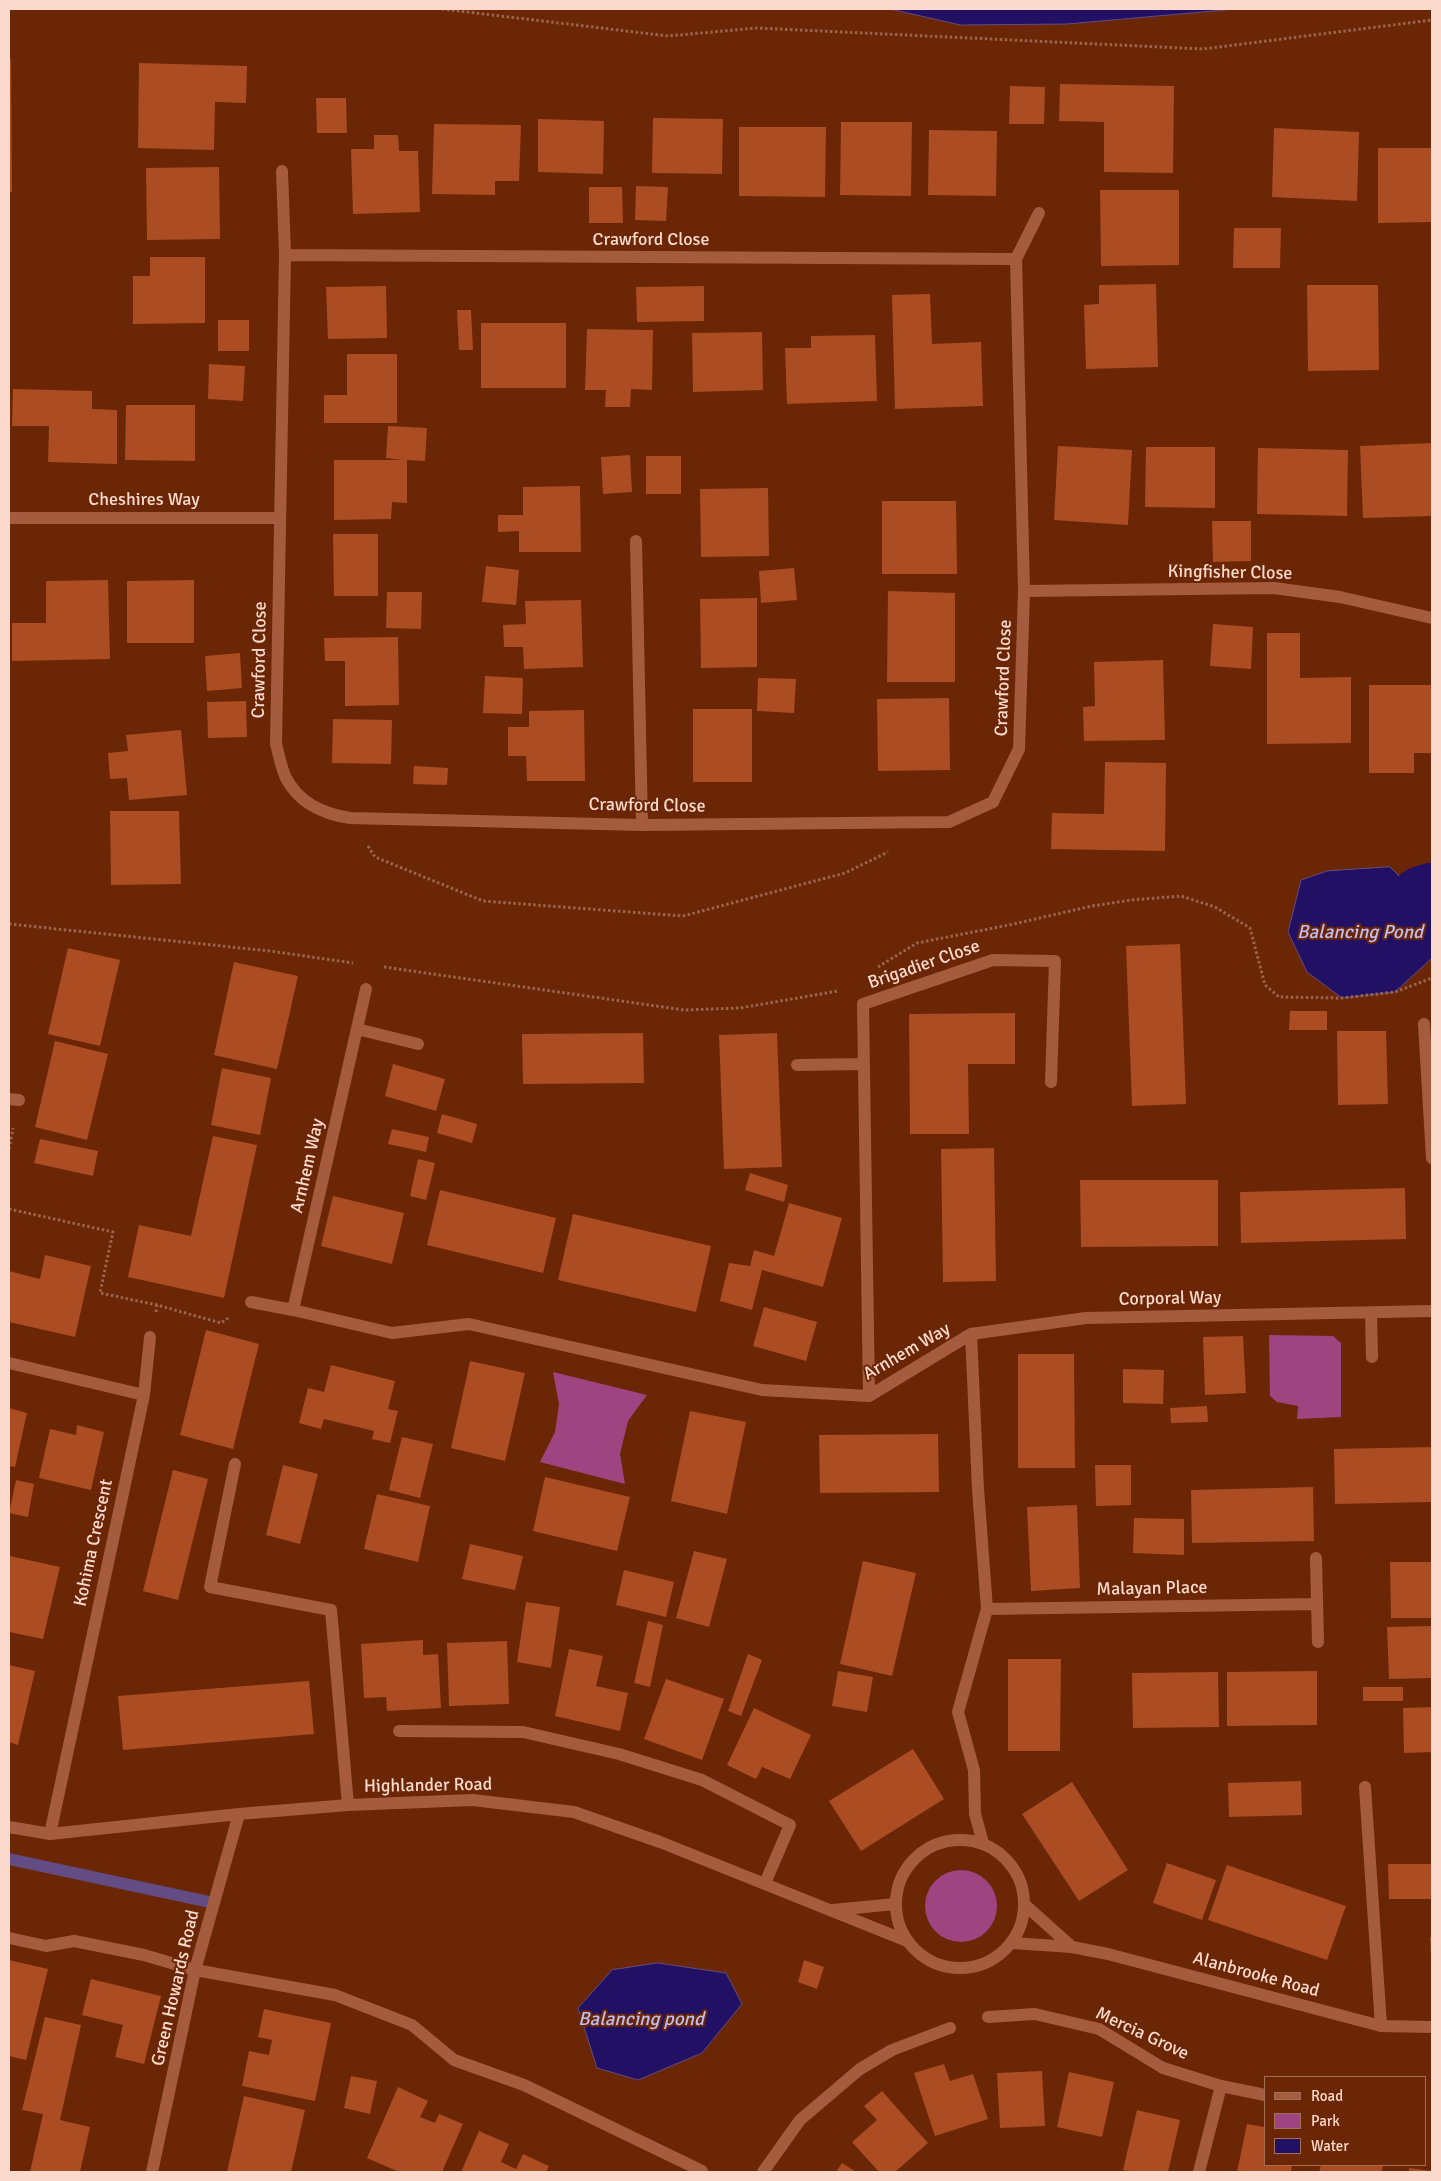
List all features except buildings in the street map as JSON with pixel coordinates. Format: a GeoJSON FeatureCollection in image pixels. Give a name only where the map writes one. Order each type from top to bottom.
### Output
{"type":"FeatureCollection","features":[{"type":"Feature","properties":{"kind":"street","name":"Crawford Close"},"geometry":{"type":"LineString","coordinates":[[282,171],[285,255],[276,744],[286,778],[303,800],[330,815],[350,818],[642,825],[949,822],[993,802],[1019,749],[1024,591],[1016,259],[1039,213]]}},
{"type":"Feature","properties":{"kind":"street","name":"Crawford Close"},"geometry":{"type":"LineString","coordinates":[[285,255],[1016,259]]}},
{"type":"Feature","properties":{"kind":"street","name":"Cheshires Way"},"geometry":{"type":"LineString","coordinates":[[9,518],[280,518]]}},
{"type":"Feature","properties":{"kind":"street"},"geometry":{"type":"LineString","coordinates":[[636,541],[642,825]]}},
{"type":"Feature","properties":{"kind":"street","name":"Kingfisher Close"},"geometry":{"type":"LineString","coordinates":[[1024,591],[1274,588],[1340,597],[1432,618]]}},
{"type":"Feature","properties":{"kind":"street","name":"Brigadier Close"},"geometry":{"type":"LineString","coordinates":[[869,1396],[863,1004],[994,960],[1055,961],[1051,1082]]}},
{"type":"Feature","properties":{"kind":"street","name":"Arnhem Way"},"geometry":{"type":"LineString","coordinates":[[293,1310],[366,989]]}},
{"type":"Feature","properties":{"kind":"street"},"geometry":{"type":"LineString","coordinates":[[1424,1024],[1432,1158]]}},
{"type":"Feature","properties":{"kind":"street"},"geometry":{"type":"LineString","coordinates":[[357,1029],[418,1044]]}},
{"type":"Feature","properties":{"kind":"street"},"geometry":{"type":"LineString","coordinates":[[797,1065],[864,1064]]}},
{"type":"Feature","properties":{"kind":"street","name":"Arnhem Way"},"geometry":{"type":"LineString","coordinates":[[251,1302],[392,1333],[469,1324],[762,1390],[869,1396],[971,1334],[978,1489],[987,1610],[958,1712],[974,1770],[975,1814],[983,1843]]}},
{"type":"Feature","properties":{"kind":"street","name":"Corporal Way"},"geometry":{"type":"LineString","coordinates":[[971,1334],[1086,1318],[1432,1311]]}},
{"type":"Feature","properties":{"kind":"street"},"geometry":{"type":"LineString","coordinates":[[1371,1312],[1372,1357]]}},
{"type":"Feature","properties":{"kind":"street"},"geometry":{"type":"LineString","coordinates":[[9,1363],[144,1395],[150,1337]]}},
{"type":"Feature","properties":{"kind":"street","name":"Kohima Crescent"},"geometry":{"type":"LineString","coordinates":[[50,1834],[144,1395]]}},
{"type":"Feature","properties":{"kind":"street"},"geometry":{"type":"LineString","coordinates":[[234,1464],[210,1586],[331,1610],[348,1805]]}},
{"type":"Feature","properties":{"kind":"street"},"geometry":{"type":"LineString","coordinates":[[1316,1558],[1318,1642]]}},
{"type":"Feature","properties":{"kind":"street","name":"Malayan Place"},"geometry":{"type":"LineString","coordinates":[[987,1610],[1317,1604]]}},
{"type":"Feature","properties":{"kind":"street"},"geometry":{"type":"LineString","coordinates":[[399,1731],[523,1732],[619,1754],[702,1780],[790,1825],[765,1884]]}},
{"type":"Feature","properties":{"kind":"street"},"geometry":{"type":"LineString","coordinates":[[1365,1787],[1381,2026]]}},
{"type":"Feature","properties":{"kind":"street","name":"Highlander Road"},"geometry":{"type":"LineString","coordinates":[[9,1827],[50,1834],[239,1814],[348,1805],[474,1800],[574,1812],[660,1842],[907,1941]]}},
{"type":"Feature","properties":{"kind":"street","name":"Green Howards Road"},"geometry":{"type":"LineString","coordinates":[[152,2172],[196,1970],[239,1814]]}},
{"type":"Feature","properties":{"kind":"street","name":"Arnhem Way"},"geometry":{"type":"LineString","coordinates":[[964,1839],[975,1814]]}},
{"type":"Feature","properties":{"kind":"street"},"geometry":{"type":"LineString","coordinates":[[964,1839],[983,1843],[997,1852],[1012,1866],[1021,1884],[1024,1904],[1021,1924],[1012,1943],[997,1957],[979,1966],[959,1969],[939,1965],[921,1955],[907,1941],[898,1923],[895,1904],[899,1884],[907,1867],[921,1853],[938,1844],[964,1839]]}},
{"type":"Feature","properties":{"kind":"street","name":"Highlander Road"},"geometry":{"type":"LineString","coordinates":[[830,1910],[895,1904]]}},
{"type":"Feature","properties":{"kind":"street"},"geometry":{"type":"LineString","coordinates":[[1024,1904],[1072,1947]]}},
{"type":"Feature","properties":{"kind":"street"},"geometry":{"type":"LineString","coordinates":[[9,1938],[46,1946],[74,1941],[144,1955],[196,1970],[335,1994],[412,2025],[454,2060],[524,2085],[702,2171]]}},
{"type":"Feature","properties":{"kind":"street","name":"Alanbrooke Road"},"geometry":{"type":"LineString","coordinates":[[1012,1943],[1072,1947],[1108,1954],[1381,2026],[1432,2027]]}},
{"type":"Feature","properties":{"kind":"street","name":"Mercia Grove"},"geometry":{"type":"LineString","coordinates":[[988,2017],[1035,2014],[1099,2029],[1163,2068],[1221,2086],[1264,2095]]}},
{"type":"Feature","properties":{"kind":"street"},"geometry":{"type":"LineString","coordinates":[[763,2172],[800,2120],[860,2069],[892,2050],[950,2028]]}},
{"type":"Feature","properties":{"kind":"street"},"geometry":{"type":"LineString","coordinates":[[1199,2172],[1221,2086]]}},
{"type":"Feature","properties":{"kind":"path"},"geometry":{"type":"LineString","coordinates":[[442,9],[668,36],[757,28],[1203,49],[1432,20]]}},
{"type":"Feature","properties":{"kind":"path"},"geometry":{"type":"LineString","coordinates":[[350,818],[375,857],[483,900],[683,916],[845,873],[897,848]]}},
{"type":"Feature","properties":{"kind":"path"},"geometry":{"type":"LineString","coordinates":[[871,972],[917,943],[1092,906],[1131,900],[1181,896],[1215,908],[1250,928],[1264,985],[1279,996],[1342,998],[1395,992],[1432,978]]}},
{"type":"Feature","properties":{"kind":"path"},"geometry":{"type":"LineString","coordinates":[[9,924],[270,951],[359,964]]}},
{"type":"Feature","properties":{"kind":"path"},"geometry":{"type":"LineString","coordinates":[[379,966],[684,1010],[740,1008],[840,991]]}},
{"type":"Feature","properties":{"kind":"path"},"geometry":{"type":"LineString","coordinates":[[9,1209],[113,1232],[100,1293],[157,1305],[221,1323],[251,1302]]}},
{"type":"Feature","properties":{"kind":"path"},"geometry":{"type":"LineString","coordinates":[[150,1337],[157,1305]]}},
{"type":"Feature","properties":{"kind":"green space"},"geometry":{"type":"Polygon","coordinates":[[[1269,1335],[1333,1336],[1341,1343],[1341,1417],[1297,1419],[1298,1406],[1277,1402],[1270,1396],[1269,1335]]]}},
{"type":"Feature","properties":{"kind":"green space"},"geometry":{"type":"Polygon","coordinates":[[[553,1372],[647,1395],[628,1421],[620,1454],[625,1484],[540,1462],[555,1432],[559,1404],[553,1372]]]}},
{"type":"Feature","properties":{"kind":"green space"},"geometry":{"type":"Polygon","coordinates":[[[961,1870],[981,1876],[991,1886],[997,1906],[991,1926],[981,1936],[961,1942],[941,1936],[931,1926],[925,1906],[931,1886],[941,1876],[961,1870]]]}},
{"type":"Feature","properties":{"kind":"water"},"geometry":{"type":"Polygon","coordinates":[[[890,9],[1236,9],[1067,24],[961,25],[890,9]]]}},
{"type":"Feature","properties":{"kind":"water","name":"Balancing Pond"},"geometry":{"type":"Polygon","coordinates":[[[1390,867],[1425,902],[1432,914],[1432,958],[1395,992],[1342,998],[1307,972],[1288,932],[1301,880],[1327,871],[1390,867]]]}},
{"type":"Feature","properties":{"kind":"water","name":"Balancing pond"},"geometry":{"type":"Polygon","coordinates":[[[658,1963],[726,1973],[742,2004],[702,2053],[638,2080],[597,2068],[578,2008],[612,1970],[658,1963]]]}},
{"type":"Feature","properties":{"kind":"waterway"},"geometry":{"type":"LineString","coordinates":[[1425,902],[1432,900]]}},
{"type":"Feature","properties":{"kind":"waterway"},"geometry":{"type":"LineString","coordinates":[[9,1859],[214,1903]]}}]}
